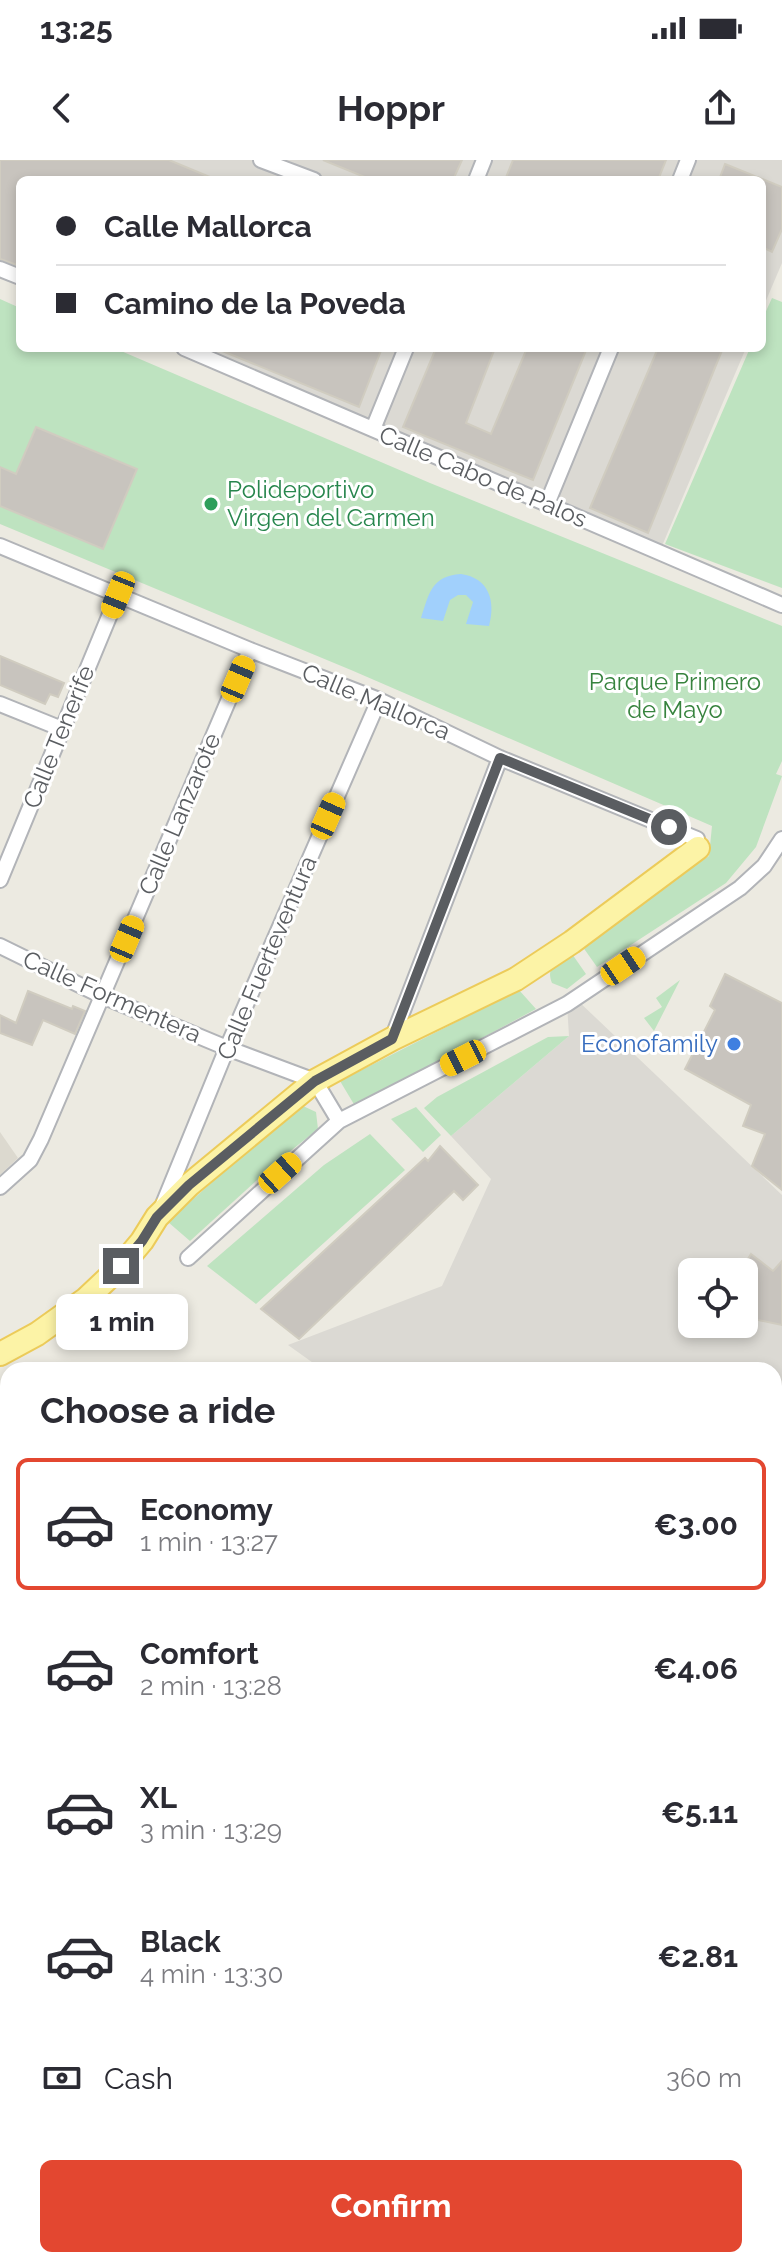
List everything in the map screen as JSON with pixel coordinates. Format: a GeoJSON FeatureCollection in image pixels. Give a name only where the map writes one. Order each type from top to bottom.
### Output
{"type":"FeatureCollection","features":[{"type":"Feature","properties":{"kind":"main road"},"geometry":{"type":"LineString","coordinates":[[0,1354],[37,1334],[86,1299],[121,1266],[157,1217],[189,1185],[315,1081],[392,1039],[516,979],[572,942],[698,848]]}},
{"type":"Feature","properties":{"kind":"street"},"geometry":{"type":"LineString","coordinates":[[261,160],[303,176]]}},
{"type":"Feature","properties":{"kind":"street","name":"Calle Cabo de Palos"},"geometry":{"type":"LineString","coordinates":[[193,352],[782,605]]}},
{"type":"Feature","properties":{"kind":"street"},"geometry":{"type":"LineString","coordinates":[[373,429],[404,352]]}},
{"type":"Feature","properties":{"kind":"street"},"geometry":{"type":"LineString","coordinates":[[547,504],[609,352]]}},
{"type":"Feature","properties":{"kind":"street","name":"Calle Mallorca"},"geometry":{"type":"LineString","coordinates":[[0,546],[379,700],[500,758],[697,839],[698,848]]}},
{"type":"Feature","properties":{"kind":"street","name":"Calle Tenerife"},"geometry":{"type":"LineString","coordinates":[[0,880],[4,856],[118,595]]}},
{"type":"Feature","properties":{"kind":"street","name":"Calle Lanzarote"},"geometry":{"type":"LineString","coordinates":[[0,1187],[30,1160],[41,1139],[250,650]]}},
{"type":"Feature","properties":{"kind":"street","name":"Calle Fuerteventura"},"geometry":{"type":"LineString","coordinates":[[157,1217],[379,700]]}},
{"type":"Feature","properties":{"kind":"street"},"geometry":{"type":"LineString","coordinates":[[0,704],[62,729]]}},
{"type":"Feature","properties":{"kind":"street"},"geometry":{"type":"LineString","coordinates":[[392,1039],[500,758]]}},
{"type":"Feature","properties":{"kind":"street"},"geometry":{"type":"LineString","coordinates":[[188,1258],[339,1121],[567,1004],[740,888],[764,866],[782,839]]}},
{"type":"Feature","properties":{"kind":"street","name":"Calle Formentera"},"geometry":{"type":"LineString","coordinates":[[0,946],[102,996],[315,1081]]}},
{"type":"Feature","properties":{"kind":"street"},"geometry":{"type":"LineString","coordinates":[[315,1081],[339,1121]]}},
{"type":"Feature","properties":{"kind":"shaded area"},"geometry":{"type":"Polygon","coordinates":[[[0,160],[782,160],[782,263],[766,301],[766,176],[16,176],[16,268],[0,262],[0,160]]]}},
{"type":"Feature","properties":{"kind":"shaded area"},"geometry":{"type":"Polygon","coordinates":[[[207,352],[744,352],[659,553],[207,352]]]}},
{"type":"Feature","properties":{"kind":"shaded area"},"geometry":{"type":"Polygon","coordinates":[[[575,998],[782,1195],[782,1362],[312,1362],[288,1345],[442,1286],[491,1179],[451,1136],[569,1036],[567,1004],[575,998]]]}},
{"type":"Feature","properties":{"kind":"shaded area"},"geometry":{"type":"Polygon","coordinates":[[[0,1132],[18,1158],[0,1175],[0,1132]]]}},
{"type":"Feature","properties":{"kind":"green space"},"geometry":{"type":"Polygon","coordinates":[[[772,298],[782,302],[782,588],[665,544],[748,352],[766,352],[766,311],[772,298]]]}},
{"type":"Feature","properties":{"kind":"green space","name":"Parque Primero de Mayo"},"geometry":{"type":"Polygon","coordinates":[[[0,299],[16,306],[16,352],[123,352],[430,483],[782,626],[782,761],[776,774],[782,776],[756,847],[726,883],[597,967],[580,943],[709,856],[712,826],[351,670],[0,524],[0,299]]]}},
{"type":"Feature","properties":{"kind":"green space"},"geometry":{"type":"Polygon","coordinates":[[[570,951],[586,974],[567,989],[552,983],[550,972],[554,964],[570,951]]]}},
{"type":"Feature","properties":{"kind":"green space"},"geometry":{"type":"Polygon","coordinates":[[[680,980],[654,1031],[644,1018],[662,1007],[656,998],[680,980]]]}},
{"type":"Feature","properties":{"kind":"green space"},"geometry":{"type":"Polygon","coordinates":[[[519,990],[536,1009],[355,1106],[340,1081],[519,990]]]}},
{"type":"Feature","properties":{"kind":"green space"},"geometry":{"type":"Polygon","coordinates":[[[569,1036],[451,1136],[424,1108],[437,1097],[548,1037],[569,1036]]]}},
{"type":"Feature","properties":{"kind":"green space"},"geometry":{"type":"Polygon","coordinates":[[[303,1106],[316,1112],[318,1129],[190,1241],[168,1222],[265,1134],[303,1106]]]}},
{"type":"Feature","properties":{"kind":"green space"},"geometry":{"type":"Polygon","coordinates":[[[416,1107],[441,1135],[423,1152],[391,1119],[416,1107]]]}},
{"type":"Feature","properties":{"kind":"green space"},"geometry":{"type":"Polygon","coordinates":[[[370,1134],[405,1170],[256,1304],[207,1266],[324,1165],[370,1134]]]}},
{"type":"Feature","properties":{"kind":"water"},"geometry":{"type":"Polygon","coordinates":[[[461,574],[478,580],[488,592],[492,608],[489,626],[466,624],[473,602],[466,595],[450,600],[443,621],[421,618],[429,594],[437,582],[461,574]]]}},
{"type":"Feature","properties":{"kind":"building"},"geometry":{"type":"Polygon","coordinates":[[[0,160],[169,160],[207,176],[16,176],[16,265],[0,259],[0,160]]]}},
{"type":"Feature","properties":{"kind":"building"},"geometry":{"type":"Polygon","coordinates":[[[323,160],[462,160],[455,176],[362,176],[323,160]]]}},
{"type":"Feature","properties":{"kind":"building"},"geometry":{"type":"Polygon","coordinates":[[[513,160],[666,160],[660,176],[507,176],[513,160]]]}},
{"type":"Feature","properties":{"kind":"building"},"geometry":{"type":"Polygon","coordinates":[[[725,164],[755,176],[720,176],[725,164]]]}},
{"type":"Feature","properties":{"kind":"building"},"geometry":{"type":"Polygon","coordinates":[[[766,181],[782,187],[782,229],[772,252],[766,249],[766,181]]]}},
{"type":"Feature","properties":{"kind":"building"},"geometry":{"type":"Polygon","coordinates":[[[225,352],[380,352],[359,407],[225,352]]]}},
{"type":"Feature","properties":{"kind":"building"},"geometry":{"type":"Polygon","coordinates":[[[434,352],[493,352],[466,423],[491,434],[525,352],[585,352],[533,480],[403,427],[434,352]]]}},
{"type":"Feature","properties":{"kind":"building"},"geometry":{"type":"Polygon","coordinates":[[[656,352],[721,352],[648,533],[590,508],[656,352]]]}},
{"type":"Feature","properties":{"kind":"building"},"geometry":{"type":"Polygon","coordinates":[[[36,427],[137,469],[103,549],[0,506],[0,467],[16,474],[36,427]]]}},
{"type":"Feature","properties":{"kind":"building"},"geometry":{"type":"Polygon","coordinates":[[[0,656],[64,683],[58,697],[50,694],[45,704],[0,685],[0,656]]]}},
{"type":"Feature","properties":{"kind":"building","name":"Econofamily"},"geometry":{"type":"Polygon","coordinates":[[[725,974],[782,1003],[782,1190],[752,1166],[765,1134],[743,1126],[751,1105],[685,1069],[715,1010],[710,1006],[725,974]]]}},
{"type":"Feature","properties":{"kind":"building"},"geometry":{"type":"Polygon","coordinates":[[[28,991],[72,1009],[73,1006],[85,1011],[75,1034],[43,1020],[32,1045],[0,1033],[0,1015],[16,1023],[28,991]]]}},
{"type":"Feature","properties":{"kind":"building"},"geometry":{"type":"Polygon","coordinates":[[[440,1146],[478,1185],[463,1200],[454,1191],[299,1339],[261,1309],[425,1158],[428,1161],[440,1146]]]}},
{"type":"Feature","properties":{"kind":"building"},"geometry":{"type":"Polygon","coordinates":[[[758,1259],[773,1271],[782,1261],[782,1325],[758,1320],[758,1259]]]}},
{"type":"Feature","properties":{"kind":"place","name":"Polideportivo Virgen del Carmen"},"geometry":{"type":"Point","coordinates":[211,504]}},
{"type":"Feature","properties":{"kind":"place","name":"Econofamily"},"geometry":{"type":"Point","coordinates":[734,1044]}},
{"type":"Feature","properties":{"kind":"route"},"geometry":{"type":"LineString","coordinates":[[121,1266],[157,1217],[189,1185],[315,1081],[392,1039],[500,758],[669,827]]}}]}
